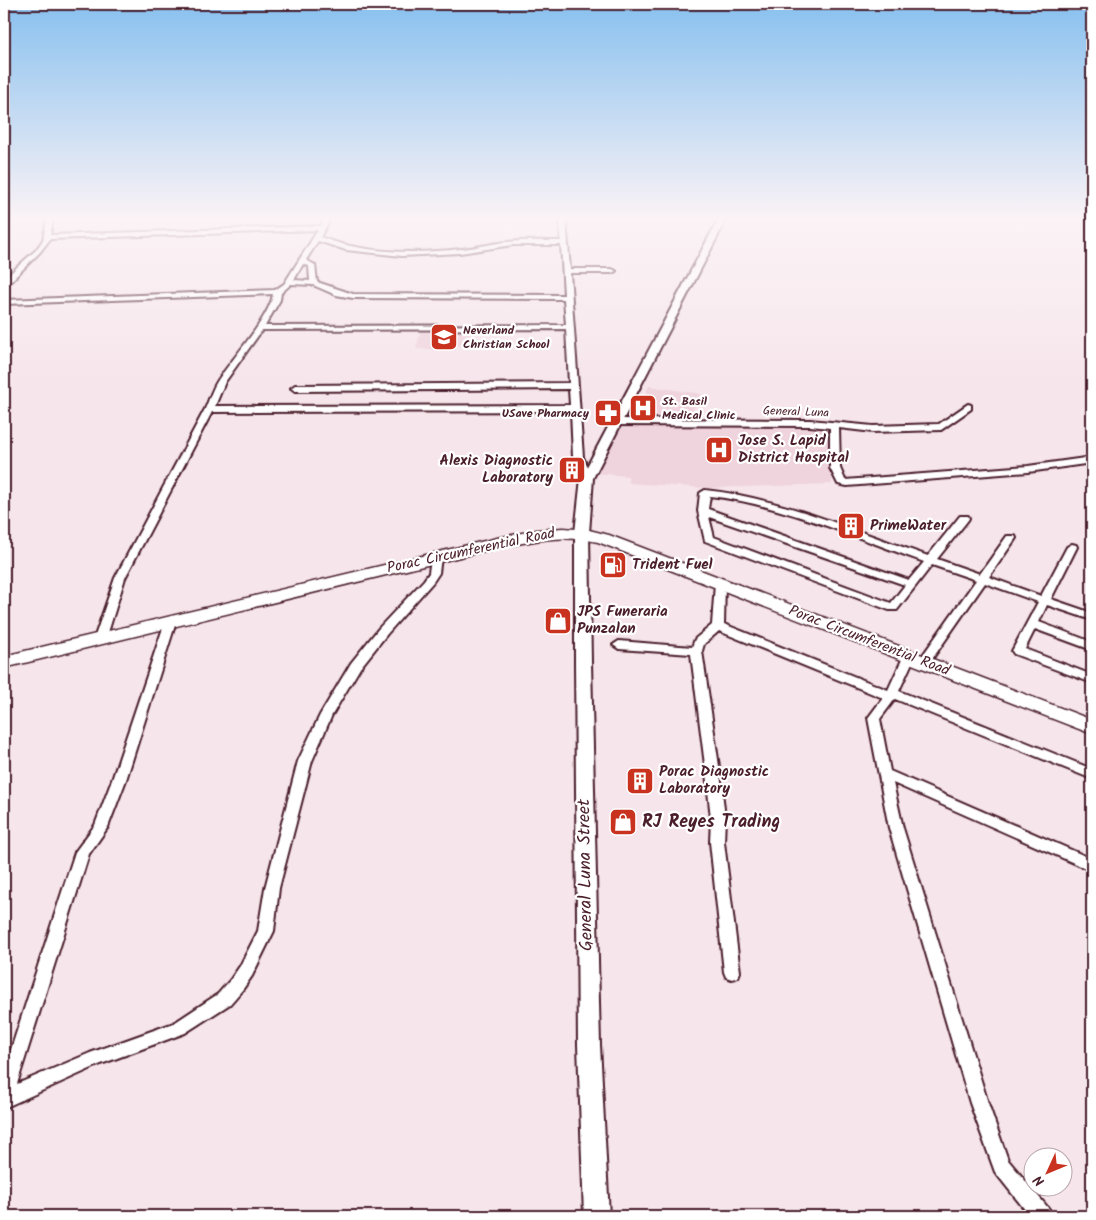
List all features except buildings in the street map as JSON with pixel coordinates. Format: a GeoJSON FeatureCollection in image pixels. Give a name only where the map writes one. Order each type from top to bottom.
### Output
{"type":"FeatureCollection","features":[{"type":"Feature","properties":{"kind":"main road"},"geometry":{"type":"LineString","coordinates":[[587,478],[692,277]]}},
{"type":"Feature","properties":{"kind":"main road","name":"General Luna Street"},"geometry":{"type":"LineString","coordinates":[[587,478],[582,533],[589,1045],[596,1216]]}},
{"type":"Feature","properties":{"kind":"main road","name":"Porac Circumferential Road"},"geometry":{"type":"LineString","coordinates":[[4,662],[436,557],[550,532],[582,533],[603,538],[1092,727]]}},
{"type":"Feature","properties":{"kind":"street"},"geometry":{"type":"LineString","coordinates":[[4,302],[276,292],[289,282],[292,277]]}},
{"type":"Feature","properties":{"kind":"street"},"geometry":{"type":"LineString","coordinates":[[313,277],[314,283]]}},
{"type":"Feature","properties":{"kind":"street"},"geometry":{"type":"LineString","coordinates":[[566,277],[578,457],[587,478]]}},
{"type":"Feature","properties":{"kind":"street"},"geometry":{"type":"LineString","coordinates":[[289,282],[314,283],[339,294],[353,296],[567,297]]}},
{"type":"Feature","properties":{"kind":"street"},"geometry":{"type":"LineString","coordinates":[[100,640],[120,578],[209,409],[221,382],[260,328],[276,300],[276,292]]}},
{"type":"Feature","properties":{"kind":"street"},"geometry":{"type":"LineString","coordinates":[[260,328],[569,327]]}},
{"type":"Feature","properties":{"kind":"street"},"geometry":{"type":"LineString","coordinates":[[295,388],[572,386]]}},
{"type":"Feature","properties":{"kind":"street","name":"General Luna"},"geometry":{"type":"LineString","coordinates":[[616,422],[810,423],[873,429],[941,427],[968,406]]}},
{"type":"Feature","properties":{"kind":"street"},"geometry":{"type":"LineString","coordinates":[[209,409],[574,408]]}},
{"type":"Feature","properties":{"kind":"street"},"geometry":{"type":"LineString","coordinates":[[834,426],[835,468],[841,482],[847,483],[1028,469],[1092,460]]}},
{"type":"Feature","properties":{"kind":"street"},"geometry":{"type":"LineString","coordinates":[[964,518],[930,560],[893,608],[709,539],[703,511],[705,493],[727,494],[829,525],[930,560],[1045,601],[1092,617]]}},
{"type":"Feature","properties":{"kind":"street"},"geometry":{"type":"LineString","coordinates":[[703,511],[912,584]]}},
{"type":"Feature","properties":{"kind":"street"},"geometry":{"type":"LineString","coordinates":[[1011,538],[983,579],[917,659],[874,718],[896,828],[979,1103],[1001,1166],[1042,1216]]}},
{"type":"Feature","properties":{"kind":"street"},"geometry":{"type":"LineString","coordinates":[[1072,547],[1018,652],[1092,680]]}},
{"type":"Feature","properties":{"kind":"street"},"geometry":{"type":"LineString","coordinates":[[4,1098],[96,1058],[179,1028],[224,999],[237,984],[246,971],[266,931],[272,888],[282,858],[305,761],[326,715],[355,666],[383,631],[428,582],[434,573],[436,557]]}},
{"type":"Feature","properties":{"kind":"street"},"geometry":{"type":"LineString","coordinates":[[720,583],[718,626],[699,642],[696,651],[713,773],[718,818],[717,842],[732,972]]}},
{"type":"Feature","properties":{"kind":"street"},"geometry":{"type":"LineString","coordinates":[[4,1098],[82,852],[101,827],[119,780],[170,622]]}},
{"type":"Feature","properties":{"kind":"street"},"geometry":{"type":"LineString","coordinates":[[1032,624],[1092,646]]}},
{"type":"Feature","properties":{"kind":"street"},"geometry":{"type":"LineString","coordinates":[[718,626],[1092,774]]}},
{"type":"Feature","properties":{"kind":"street"},"geometry":{"type":"LineString","coordinates":[[619,646],[696,651]]}},
{"type":"Feature","properties":{"kind":"street"},"geometry":{"type":"LineString","coordinates":[[884,774],[1092,865]]}},
{"type":"Feature","properties":{"kind":"shaded area","name":"Neverland Christian School"},"geometry":{"type":"Polygon","coordinates":[[[421,329],[471,329],[468,346],[440,345],[438,349],[416,349],[421,329]]]}},
{"type":"Feature","properties":{"kind":"shaded area"},"geometry":{"type":"Polygon","coordinates":[[[649,386],[701,394],[687,421],[667,418],[665,421],[635,420],[649,386]]]}},
{"type":"Feature","properties":{"kind":"shaded area","name":"Jose S. Lapid District Hospital"},"geometry":{"type":"Polygon","coordinates":[[[620,424],[798,424],[831,428],[832,484],[707,488],[629,483],[628,476],[595,473],[620,424]]]}},
{"type":"Feature","properties":{"kind":"place","name":"Neverland Christian School"},"geometry":{"type":"Point","coordinates":[444,337]}},
{"type":"Feature","properties":{"kind":"place","name":"St. Basil Medical Clinic"},"geometry":{"type":"Point","coordinates":[643,408]}},
{"type":"Feature","properties":{"kind":"place","name":"USave Pharmacy"},"geometry":{"type":"Point","coordinates":[608,413]}},
{"type":"Feature","properties":{"kind":"place","name":"Jose S. Lapid District Hospital"},"geometry":{"type":"Point","coordinates":[719,450]}},
{"type":"Feature","properties":{"kind":"place","name":"Alexis Diagnostic Laboratory"},"geometry":{"type":"Point","coordinates":[572,470]}},
{"type":"Feature","properties":{"kind":"place","name":"PrimeWater"},"geometry":{"type":"Point","coordinates":[851,526]}},
{"type":"Feature","properties":{"kind":"place","name":"Trident Fuel"},"geometry":{"type":"Point","coordinates":[613,565]}},
{"type":"Feature","properties":{"kind":"place","name":"JPS Funeraria Punzalan"},"geometry":{"type":"Point","coordinates":[558,621]}},
{"type":"Feature","properties":{"kind":"place","name":"Porac Diagnostic Laboratory"},"geometry":{"type":"Point","coordinates":[640,781]}},
{"type":"Feature","properties":{"kind":"place","name":"RJ Reyes Trading"},"geometry":{"type":"Point","coordinates":[623,822]}}]}
